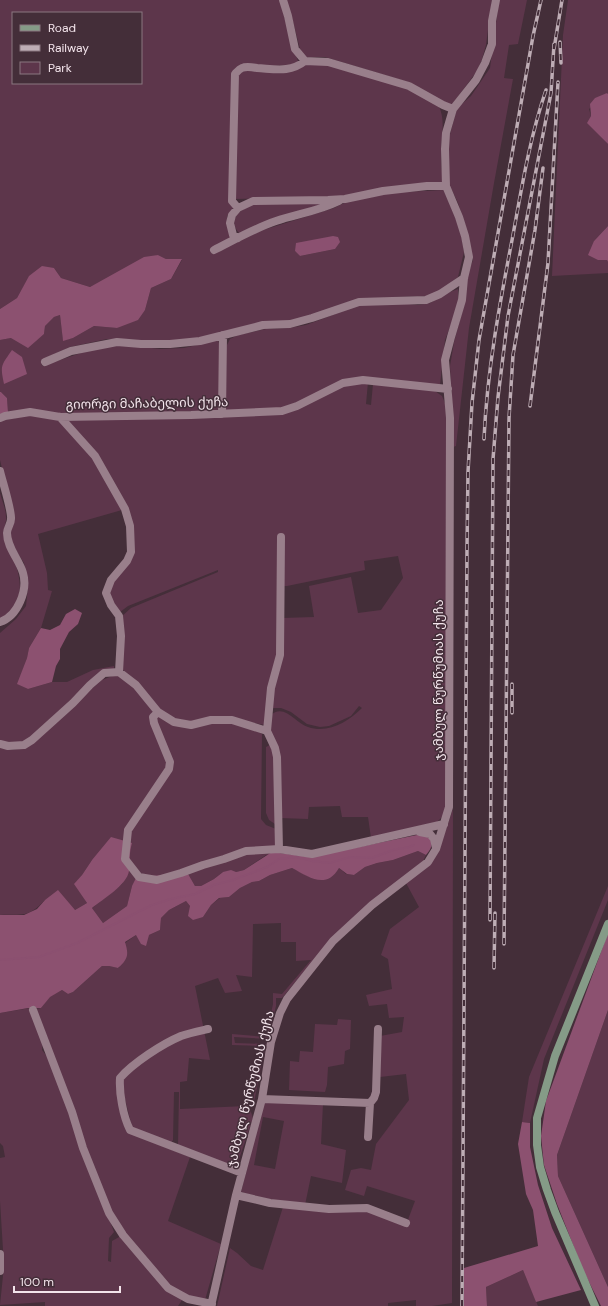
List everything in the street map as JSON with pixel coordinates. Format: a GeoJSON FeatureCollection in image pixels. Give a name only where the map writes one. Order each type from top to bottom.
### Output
{"type":"FeatureCollection","features":[{"type":"Feature","properties":{"kind":"main road"},"geometry":{"type":"LineString","coordinates":[[595,1306],[555,1212],[540,1167],[537,1145],[538,1118],[555,1056],[608,924]]}},
{"type":"Feature","properties":{"kind":"street"},"geometry":{"type":"LineString","coordinates":[[283,0],[295,49],[305,60],[328,62],[409,86],[453,109]]}},
{"type":"Feature","properties":{"kind":"street","name":"ჯამბულ წურწუმიას ქუჩა"},"geometry":{"type":"LineString","coordinates":[[211,1305],[236,1195],[262,1099],[271,1042],[280,1013],[287,1000],[333,941],[372,905],[428,862],[436,849],[448,807],[451,446],[445,360],[450,337],[462,300],[464,278],[469,257],[465,236],[459,217],[446,186],[446,133],[453,109],[476,80],[486,64],[492,44],[492,21],[496,0]]}},
{"type":"Feature","properties":{"kind":"street"},"geometry":{"type":"LineString","coordinates":[[238,208],[232,201],[235,74],[240,69],[247,67],[291,69],[298,66],[305,60]]}},
{"type":"Feature","properties":{"kind":"street"},"geometry":{"type":"LineString","coordinates":[[238,238],[233,235],[230,223],[232,215],[238,208],[253,200],[345,199],[383,191],[426,186],[446,186]]}},
{"type":"Feature","properties":{"kind":"street"},"geometry":{"type":"LineString","coordinates":[[214,250],[275,222],[330,206],[345,199]]}},
{"type":"Feature","properties":{"kind":"street"},"geometry":{"type":"LineString","coordinates":[[45,362],[71,351],[117,342],[170,344],[200,341],[223,334],[262,326],[290,324],[359,302],[426,300],[440,294],[464,278]]}},
{"type":"Feature","properties":{"kind":"street"},"geometry":{"type":"LineString","coordinates":[[222,414],[223,334]]}},
{"type":"Feature","properties":{"kind":"street","name":"გიორგი მაჩაბელის ქუჩა"},"geometry":{"type":"LineString","coordinates":[[60,417],[222,414],[282,411],[297,406],[343,383],[363,380],[448,390]]}},
{"type":"Feature","properties":{"kind":"street"},"geometry":{"type":"LineString","coordinates":[[0,418],[30,412],[60,417]]}},
{"type":"Feature","properties":{"kind":"street","name":"გიორგი მაჩაბელის ქუჩა"},"geometry":{"type":"LineString","coordinates":[[60,417],[95,456],[125,509],[130,526],[131,552],[127,561],[111,580],[106,593],[111,605],[119,616],[121,636],[119,672]]}},
{"type":"Feature","properties":{"kind":"street"},"geometry":{"type":"LineString","coordinates":[[0,471],[12,518],[3,533],[23,574],[21,602],[15,610],[0,622]]}},
{"type":"Feature","properties":{"kind":"street"},"geometry":{"type":"LineString","coordinates":[[279,849],[276,757],[275,748],[267,731],[271,688],[280,656],[281,537]]}},
{"type":"Feature","properties":{"kind":"street"},"geometry":{"type":"LineString","coordinates":[[0,744],[8,746],[24,745],[32,740],[104,673],[119,672],[136,685],[158,712],[174,722],[191,725],[211,720],[232,720],[267,731]]}},
{"type":"Feature","properties":{"kind":"street"},"geometry":{"type":"LineString","coordinates":[[158,712],[153,717],[154,723],[170,762],[169,769],[128,830],[125,859],[139,877],[157,880],[246,851],[279,849],[312,854],[444,824]]}},
{"type":"Feature","properties":{"kind":"street"},"geometry":{"type":"LineString","coordinates":[[413,831],[430,834],[434,839],[436,849]]}},
{"type":"Feature","properties":{"kind":"street"},"geometry":{"type":"LineString","coordinates":[[33,1010],[72,1112],[83,1148],[109,1213],[124,1235],[168,1288],[188,1299],[211,1305]]}},
{"type":"Feature","properties":{"kind":"street"},"geometry":{"type":"LineString","coordinates":[[208,1029],[181,1036],[159,1048],[126,1071],[120,1078],[120,1093],[127,1125],[130,1130],[242,1174]]}},
{"type":"Feature","properties":{"kind":"street"},"geometry":{"type":"LineString","coordinates":[[368,1137],[370,1103],[376,1092],[378,1029]]}},
{"type":"Feature","properties":{"kind":"street"},"geometry":{"type":"LineString","coordinates":[[262,1099],[370,1103]]}},
{"type":"Feature","properties":{"kind":"street"},"geometry":{"type":"LineString","coordinates":[[236,1195],[270,1203],[329,1209],[367,1208],[406,1223]]}},
{"type":"Feature","properties":{"kind":"street"},"geometry":{"type":"LineString","coordinates":[[0,1254],[0,1268]]}},
{"type":"Feature","properties":{"kind":"green space"},"geometry":{"type":"Polygon","coordinates":[[[0,0],[280,0],[291,42],[298,61],[293,65],[238,67],[234,207],[227,216],[232,238],[210,249],[212,254],[260,231],[334,208],[359,198],[388,193],[444,190],[460,229],[464,252],[458,277],[440,291],[427,296],[395,297],[311,316],[197,338],[170,341],[107,339],[70,347],[41,360],[42,366],[96,348],[127,345],[160,349],[184,348],[218,340],[220,347],[219,409],[213,411],[59,414],[8,412],[7,398],[0,392],[0,340],[11,338],[37,339],[44,334],[45,326],[54,317],[60,315],[63,340],[73,338],[94,326],[117,328],[145,310],[151,288],[171,279],[182,260],[166,259],[158,255],[90,287],[61,278],[54,268],[29,277],[17,298],[0,309],[0,0]],[[335,249],[295,251],[300,256],[335,249]]]}},
{"type":"Feature","properties":{"kind":"green space"},"geometry":{"type":"Polygon","coordinates":[[[286,0],[492,0],[486,45],[482,59],[477,71],[451,106],[411,83],[325,57],[305,57],[300,49],[286,0]]]}},
{"type":"Feature","properties":{"kind":"green space"},"geometry":{"type":"Polygon","coordinates":[[[499,0],[527,0],[518,44],[509,45],[504,78],[513,79],[469,328],[456,446],[453,447],[450,366],[454,342],[465,302],[466,279],[473,260],[468,234],[458,203],[449,184],[449,138],[457,108],[471,96],[490,68],[499,0]]]}},
{"type":"Feature","properties":{"kind":"green space"},"geometry":{"type":"Polygon","coordinates":[[[568,0],[608,0],[608,94],[607,93],[589,109],[591,116],[588,123],[608,144],[608,226],[594,241],[598,260],[607,260],[608,262],[608,273],[552,276],[563,35],[568,0]]]}},
{"type":"Feature","properties":{"kind":"green space"},"geometry":{"type":"Polygon","coordinates":[[[308,63],[329,65],[407,88],[439,106],[443,124],[441,164],[443,183],[338,197],[235,199],[237,77],[244,71],[308,63]]]}},
{"type":"Feature","properties":{"kind":"green space"},"geometry":{"type":"Polygon","coordinates":[[[328,202],[239,233],[235,228],[235,218],[241,211],[251,205],[328,202]]]}},
{"type":"Feature","properties":{"kind":"green space"},"geometry":{"type":"Polygon","coordinates":[[[458,289],[458,303],[445,340],[440,385],[367,378],[278,409],[226,411],[225,349],[230,339],[238,335],[266,329],[289,328],[306,325],[359,305],[399,303],[418,305],[430,303],[447,293],[458,289]]]}},
{"type":"Feature","properties":{"kind":"green space"},"geometry":{"type":"Polygon","coordinates":[[[356,382],[368,382],[366,404],[371,405],[373,384],[375,383],[432,389],[442,396],[447,411],[449,591],[446,808],[443,816],[437,822],[371,838],[368,817],[342,817],[340,806],[309,807],[308,819],[280,818],[278,757],[270,733],[270,716],[275,712],[285,712],[303,725],[315,729],[323,729],[330,728],[344,722],[362,708],[359,706],[351,716],[329,726],[320,727],[307,724],[291,712],[281,708],[272,708],[270,706],[272,689],[282,657],[282,618],[314,617],[309,586],[351,577],[358,613],[381,610],[403,578],[398,556],[364,561],[365,570],[284,586],[282,583],[283,536],[279,536],[279,656],[269,688],[265,725],[232,719],[212,718],[191,723],[174,720],[160,711],[122,669],[123,636],[121,617],[131,608],[218,572],[218,570],[128,606],[120,612],[117,611],[108,594],[118,572],[129,562],[132,556],[133,543],[128,510],[95,454],[68,424],[67,419],[275,414],[285,412],[343,385],[356,382]]]}},
{"type":"Feature","properties":{"kind":"green space"},"geometry":{"type":"Polygon","coordinates":[[[31,415],[58,419],[94,459],[122,510],[38,534],[47,573],[48,590],[52,591],[41,628],[29,648],[18,684],[28,689],[52,682],[67,682],[93,670],[114,666],[114,670],[31,739],[12,745],[0,741],[0,633],[16,619],[26,606],[28,587],[24,563],[10,541],[9,532],[14,518],[0,460],[0,421],[31,415]]]}},
{"type":"Feature","properties":{"kind":"green space"},"geometry":{"type":"Polygon","coordinates":[[[0,493],[6,514],[5,529],[19,577],[20,589],[18,600],[11,610],[0,619],[0,493]]]}},
{"type":"Feature","properties":{"kind":"green space"},"geometry":{"type":"Polygon","coordinates":[[[115,675],[124,677],[166,720],[200,724],[232,722],[255,729],[262,734],[261,819],[266,825],[276,829],[278,853],[266,855],[244,870],[236,872],[223,872],[201,886],[195,886],[187,872],[132,886],[127,906],[103,923],[92,908],[122,884],[129,871],[129,852],[92,860],[75,884],[87,903],[75,910],[45,900],[34,910],[25,914],[0,915],[0,748],[12,750],[25,748],[91,688],[102,680],[115,675]]]}},
{"type":"Feature","properties":{"kind":"green space"},"geometry":{"type":"Polygon","coordinates":[[[270,745],[274,753],[275,824],[269,820],[266,813],[266,747],[270,745]]]}},
{"type":"Feature","properties":{"kind":"green space"},"geometry":{"type":"Polygon","coordinates":[[[453,809],[452,1303],[432,1306],[416,1306],[416,1300],[388,1303],[388,1306],[217,1306],[230,1248],[251,1266],[263,1270],[283,1207],[366,1211],[406,1225],[415,1201],[367,1186],[364,1196],[345,1190],[351,1170],[361,1168],[371,1170],[376,1144],[409,1100],[406,1074],[380,1077],[380,1036],[402,1032],[404,1017],[389,1018],[387,1004],[369,1006],[366,995],[392,989],[388,959],[381,955],[390,929],[419,907],[406,883],[439,849],[453,809]]]}},
{"type":"Feature","properties":{"kind":"green space"},"geometry":{"type":"Polygon","coordinates":[[[418,851],[426,855],[423,861],[307,968],[282,998],[276,998],[276,1006],[268,1039],[234,1037],[235,1043],[266,1044],[254,1102],[249,1102],[253,1118],[236,1168],[178,1146],[179,1092],[174,1092],[173,1140],[171,1143],[132,1127],[123,1091],[118,1093],[127,1132],[190,1157],[168,1221],[221,1244],[205,1300],[190,1297],[168,1286],[124,1232],[110,1211],[34,1009],[41,1008],[49,997],[62,990],[68,994],[73,992],[102,966],[119,968],[125,943],[136,935],[149,935],[160,930],[161,918],[169,910],[186,901],[203,917],[211,905],[220,898],[229,897],[240,888],[252,882],[259,881],[270,875],[292,868],[310,877],[339,868],[346,874],[354,875],[365,867],[393,860],[418,851]],[[281,923],[253,924],[252,977],[236,975],[242,991],[225,993],[218,978],[195,986],[210,1060],[189,1058],[187,1081],[180,1082],[180,1109],[246,1106],[247,1099],[253,1100],[262,1046],[232,1045],[232,1034],[266,1037],[273,1004],[273,993],[282,994],[311,960],[296,961],[296,942],[281,942],[281,923]]]}},
{"type":"Feature","properties":{"kind":"green space"},"geometry":{"type":"Polygon","coordinates":[[[608,886],[608,900],[544,1059],[530,1123],[522,1122],[529,1077],[608,886]]]}},
{"type":"Feature","properties":{"kind":"green space"},"geometry":{"type":"Polygon","coordinates":[[[30,1008],[43,1042],[42,1050],[52,1063],[114,1232],[109,1238],[108,1261],[111,1262],[112,1241],[121,1236],[182,1300],[178,1306],[45,1306],[45,1302],[0,1305],[4,1266],[0,1201],[0,1158],[5,1157],[3,1146],[0,1143],[0,1013],[30,1008]]]}},
{"type":"Feature","properties":{"kind":"green space"},"geometry":{"type":"Polygon","coordinates":[[[608,1010],[608,1287],[558,1176],[557,1155],[608,1010]]]}},
{"type":"Feature","properties":{"kind":"green space"},"geometry":{"type":"Polygon","coordinates":[[[338,1019],[351,1020],[350,1049],[345,1051],[344,1064],[328,1067],[325,1092],[289,1090],[290,1061],[299,1062],[300,1051],[313,1052],[315,1024],[337,1025],[338,1019]]]}},
{"type":"Feature","properties":{"kind":"green space"},"geometry":{"type":"Polygon","coordinates":[[[264,1102],[323,1104],[321,1144],[346,1150],[342,1183],[311,1176],[305,1205],[268,1199],[241,1192],[264,1102]],[[263,1117],[254,1165],[275,1169],[284,1121],[263,1117]]]}},
{"type":"Feature","properties":{"kind":"green space"},"geometry":{"type":"Polygon","coordinates":[[[523,1270],[538,1306],[487,1306],[486,1287],[523,1270]]]}},
{"type":"Feature","properties":{"kind":"shaded area"},"geometry":{"type":"Polygon","coordinates":[[[607,93],[608,144],[587,123],[591,116],[590,104],[595,98],[607,93]]]}},
{"type":"Feature","properties":{"kind":"shaded area"},"geometry":{"type":"Polygon","coordinates":[[[608,226],[608,262],[607,260],[598,260],[588,255],[594,241],[608,226]]]}},
{"type":"Feature","properties":{"kind":"shaded area"},"geometry":{"type":"Polygon","coordinates":[[[333,236],[338,237],[340,242],[335,249],[300,256],[295,251],[296,243],[333,236]]]}},
{"type":"Feature","properties":{"kind":"shaded area"},"geometry":{"type":"Polygon","coordinates":[[[158,255],[166,259],[182,259],[171,279],[151,288],[145,310],[138,320],[117,328],[94,326],[73,338],[63,341],[60,315],[54,317],[45,326],[44,334],[28,348],[11,338],[0,340],[0,309],[17,298],[29,276],[42,266],[54,268],[61,278],[90,287],[144,257],[158,255]]]}},
{"type":"Feature","properties":{"kind":"shaded area"},"geometry":{"type":"Polygon","coordinates":[[[12,350],[22,357],[27,374],[4,384],[2,366],[12,350]]]}},
{"type":"Feature","properties":{"kind":"shaded area"},"geometry":{"type":"Polygon","coordinates":[[[0,392],[7,398],[8,412],[0,414],[0,392]]]}},
{"type":"Feature","properties":{"kind":"shaded area"},"geometry":{"type":"Polygon","coordinates":[[[75,609],[82,613],[78,624],[69,632],[60,649],[60,659],[56,666],[52,682],[28,689],[17,684],[27,658],[29,648],[41,628],[50,630],[60,625],[66,614],[75,609]]]}},
{"type":"Feature","properties":{"kind":"shaded area"},"geometry":{"type":"Polygon","coordinates":[[[417,835],[426,836],[431,840],[431,847],[426,855],[418,851],[393,860],[365,867],[354,875],[347,874],[339,868],[329,879],[323,880],[311,878],[292,868],[270,875],[259,881],[252,882],[240,888],[229,897],[219,898],[211,905],[203,917],[193,920],[188,916],[190,906],[186,901],[169,910],[161,918],[160,930],[149,935],[146,946],[141,944],[136,935],[125,942],[127,956],[118,968],[102,966],[73,992],[68,994],[62,990],[50,997],[41,1008],[28,1008],[0,1013],[0,915],[24,915],[37,909],[45,900],[58,890],[75,910],[87,903],[74,884],[111,837],[132,843],[129,871],[124,881],[92,908],[103,923],[127,906],[132,886],[136,878],[187,872],[195,886],[201,886],[223,872],[231,870],[236,872],[244,870],[272,852],[310,857],[417,835]]]}},
{"type":"Feature","properties":{"kind":"shaded area"},"geometry":{"type":"Polygon","coordinates":[[[608,933],[608,1010],[557,1155],[558,1176],[608,1287],[608,1306],[601,1306],[583,1270],[557,1204],[544,1165],[541,1136],[546,1101],[608,933]]]}},
{"type":"Feature","properties":{"kind":"shaded area"},"geometry":{"type":"Polygon","coordinates":[[[522,1122],[530,1123],[530,1147],[538,1185],[552,1228],[581,1290],[536,1302],[523,1270],[486,1287],[487,1306],[464,1306],[464,1268],[538,1246],[533,1210],[526,1194],[518,1144],[522,1122]]]}},
{"type":"Feature","properties":{"kind":"waterway"},"geometry":{"type":"LineString","coordinates":[[0,960],[39,957],[77,943],[152,905],[195,894],[214,885],[233,880],[267,867],[279,859],[297,857],[312,861],[330,863],[350,857],[372,858],[393,850],[414,845]]}},
{"type":"Feature","properties":{"kind":"railway"},"geometry":{"type":"LineString","coordinates":[[462,1306],[467,548],[468,472],[472,403],[479,340],[533,36],[541,0]]}},
{"type":"Feature","properties":{"kind":"railway"},"geometry":{"type":"LineString","coordinates":[[554,49],[562,0]]}},
{"type":"Feature","properties":{"kind":"railway"},"geometry":{"type":"LineString","coordinates":[[560,42],[561,63]]}},
{"type":"Feature","properties":{"kind":"railway"},"geometry":{"type":"LineString","coordinates":[[490,920],[493,459],[498,397],[508,316],[551,93],[554,44]]}},
{"type":"Feature","properties":{"kind":"railway"},"geometry":{"type":"LineString","coordinates":[[530,406],[548,263],[558,82]]}},
{"type":"Feature","properties":{"kind":"railway"},"geometry":{"type":"LineString","coordinates":[[484,439],[491,362],[503,285],[527,162],[535,126],[546,90]]}},
{"type":"Feature","properties":{"kind":"railway"},"geometry":{"type":"LineString","coordinates":[[504,944],[509,418],[513,355],[535,230],[543,168]]}},
{"type":"Feature","properties":{"kind":"railway"},"geometry":{"type":"LineString","coordinates":[[512,684],[512,713]]}},
{"type":"Feature","properties":{"kind":"railway"},"geometry":{"type":"LineString","coordinates":[[494,968],[495,913]]}}]}
